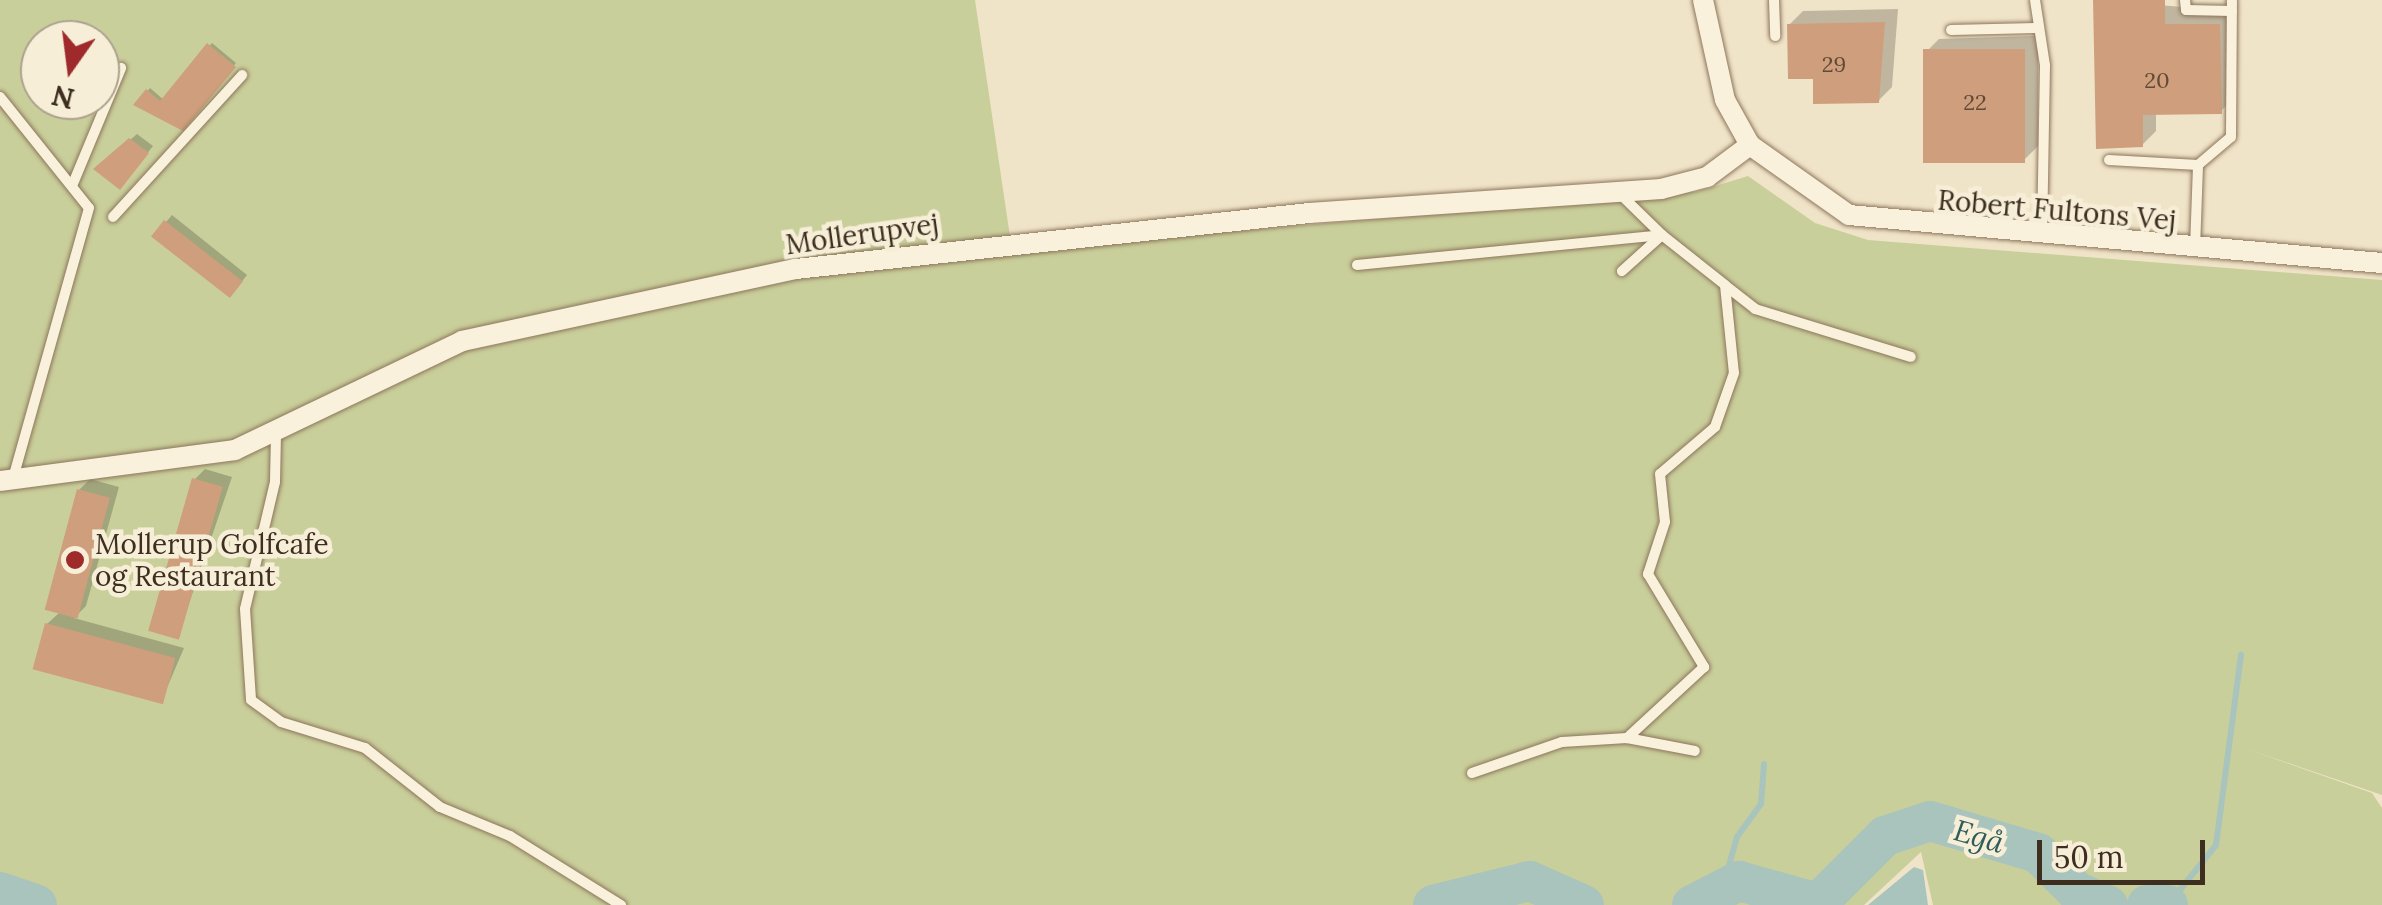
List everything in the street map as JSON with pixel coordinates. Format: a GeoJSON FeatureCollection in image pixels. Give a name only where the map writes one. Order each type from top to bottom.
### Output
{"type":"FeatureCollection","features":[{"type":"Feature","properties":{"kind":"street"},"geometry":{"type":"LineString","coordinates":[[1703,0],[1724,100],[1750,145]]}},
{"type":"Feature","properties":{"kind":"street","name":"Mollerupvej"},"geometry":{"type":"LineString","coordinates":[[6,480],[189,458],[276,434],[462,341],[796,269],[1309,213],[1618,192],[1708,177],[1750,145]]}},
{"type":"Feature","properties":{"kind":"street","name":"Robert Fultons Vej"},"geometry":{"type":"LineString","coordinates":[[1750,145],[1850,214],[2042,237],[2382,262]]}},
{"type":"Feature","properties":{"kind":"lane"},"geometry":{"type":"LineString","coordinates":[[1774,0],[1776,36]]}},
{"type":"Feature","properties":{"kind":"lane"},"geometry":{"type":"LineString","coordinates":[[2035,0],[2036,28],[2045,65],[2042,237]]}},
{"type":"Feature","properties":{"kind":"lane"},"geometry":{"type":"LineString","coordinates":[[2109,160],[2198,166],[2231,138],[2232,5],[2186,10],[2185,0]]}},
{"type":"Feature","properties":{"kind":"lane"},"geometry":{"type":"LineString","coordinates":[[1952,30],[2036,28]]}},
{"type":"Feature","properties":{"kind":"lane"},"geometry":{"type":"LineString","coordinates":[[72,186],[121,68]]}},
{"type":"Feature","properties":{"kind":"lane"},"geometry":{"type":"LineString","coordinates":[[112,217],[242,75]]}},
{"type":"Feature","properties":{"kind":"lane"},"geometry":{"type":"LineString","coordinates":[[0,96],[89,208],[6,480]]}},
{"type":"Feature","properties":{"kind":"lane"},"geometry":{"type":"LineString","coordinates":[[2195,249],[2198,166]]}},
{"type":"Feature","properties":{"kind":"lane"},"geometry":{"type":"LineString","coordinates":[[1618,192],[1662,234],[1755,309],[1911,357]]}},
{"type":"Feature","properties":{"kind":"lane"},"geometry":{"type":"LineString","coordinates":[[1357,265],[1662,234]]}},
{"type":"Feature","properties":{"kind":"lane"},"geometry":{"type":"LineString","coordinates":[[1622,271],[1662,234]]}},
{"type":"Feature","properties":{"kind":"lane"},"geometry":{"type":"LineString","coordinates":[[1627,738],[1704,667],[1648,574],[1665,522],[1660,474],[1715,427],[1734,373],[1725,285]]}},
{"type":"Feature","properties":{"kind":"lane"},"geometry":{"type":"LineString","coordinates":[[276,434],[278,468],[245,609],[251,700],[281,722],[365,748],[440,806],[510,836],[621,905]]}},
{"type":"Feature","properties":{"kind":"lane"},"geometry":{"type":"LineString","coordinates":[[1472,772],[1540,746],[1627,738],[1695,750]]}},
{"type":"Feature","properties":{"kind":"green space"},"geometry":{"type":"Polygon","coordinates":[[[0,0],[975,0],[1012,250],[1696,192],[1748,176],[1815,223],[1868,240],[2382,280],[2382,795],[2247,749],[2372,793],[2382,808],[2382,905],[1933,905],[1921,852],[1864,905],[37,905],[0,892],[0,0]]]}},
{"type":"Feature","properties":{"kind":"water"},"geometry":{"type":"Polygon","coordinates":[[[1914,867],[1923,870],[1928,905],[1868,905],[1914,867]]]}},
{"type":"Feature","properties":{"kind":"building"},"geometry":{"type":"Polygon","coordinates":[[[2093,0],[2165,0],[2165,24],[2220,24],[2222,114],[2143,115],[2143,147],[2096,149],[2093,0]]]}},
{"type":"Feature","properties":{"kind":"building"},"geometry":{"type":"Polygon","coordinates":[[[1885,22],[1879,103],[1813,104],[1813,79],[1788,79],[1787,24],[1885,22]]]}},
{"type":"Feature","properties":{"kind":"building"},"geometry":{"type":"Polygon","coordinates":[[[207,43],[236,67],[183,131],[133,105],[146,89],[160,101],[207,43]]]}},
{"type":"Feature","properties":{"kind":"building"},"geometry":{"type":"Polygon","coordinates":[[[1923,49],[2025,49],[2025,163],[1923,163],[1923,49]]]}},
{"type":"Feature","properties":{"kind":"building"},"geometry":{"type":"Polygon","coordinates":[[[129,138],[149,153],[120,190],[93,169],[129,138]]]}},
{"type":"Feature","properties":{"kind":"building"},"geometry":{"type":"Polygon","coordinates":[[[164,220],[243,282],[230,298],[151,237],[164,220]]]}},
{"type":"Feature","properties":{"kind":"building"},"geometry":{"type":"Polygon","coordinates":[[[192,478],[223,487],[179,640],[148,631],[192,478]]]}},
{"type":"Feature","properties":{"kind":"building"},"geometry":{"type":"Polygon","coordinates":[[[77,489],[110,498],[77,619],[45,610],[77,489]]]}},
{"type":"Feature","properties":{"kind":"building"},"geometry":{"type":"Polygon","coordinates":[[[45,623],[175,658],[163,704],[33,669],[45,623]]]}},
{"type":"Feature","properties":{"kind":"waterway"},"geometry":{"type":"LineString","coordinates":[[2168,905],[2216,845],[2241,655]]}},
{"type":"Feature","properties":{"kind":"waterway"},"geometry":{"type":"LineString","coordinates":[[1723,887],[1737,837],[1761,804],[1764,764]]}},
{"type":"Feature","properties":{"kind":"waterway","name":"Egå"},"geometry":{"type":"LineString","coordinates":[[1692,905],[1739,881],[1818,903],[1885,836],[1930,821],[2038,853],[2076,891],[2108,905]]}},
{"type":"Feature","properties":{"kind":"waterway","name":"Egå"},"geometry":{"type":"LineString","coordinates":[[1433,905],[1530,881],[1584,905]]}},
{"type":"Feature","properties":{"kind":"waterway","name":"Egå"},"geometry":{"type":"LineString","coordinates":[[0,892],[37,905]]}},
{"type":"Feature","properties":{"kind":"waterway","name":"Egå"},"geometry":{"type":"LineString","coordinates":[[2147,905],[2168,905]]}},
{"type":"Feature","properties":{"kind":"place","name":"Mollerup Golfcafe og Restaurant"},"geometry":{"type":"Point","coordinates":[75,560]}}]}
